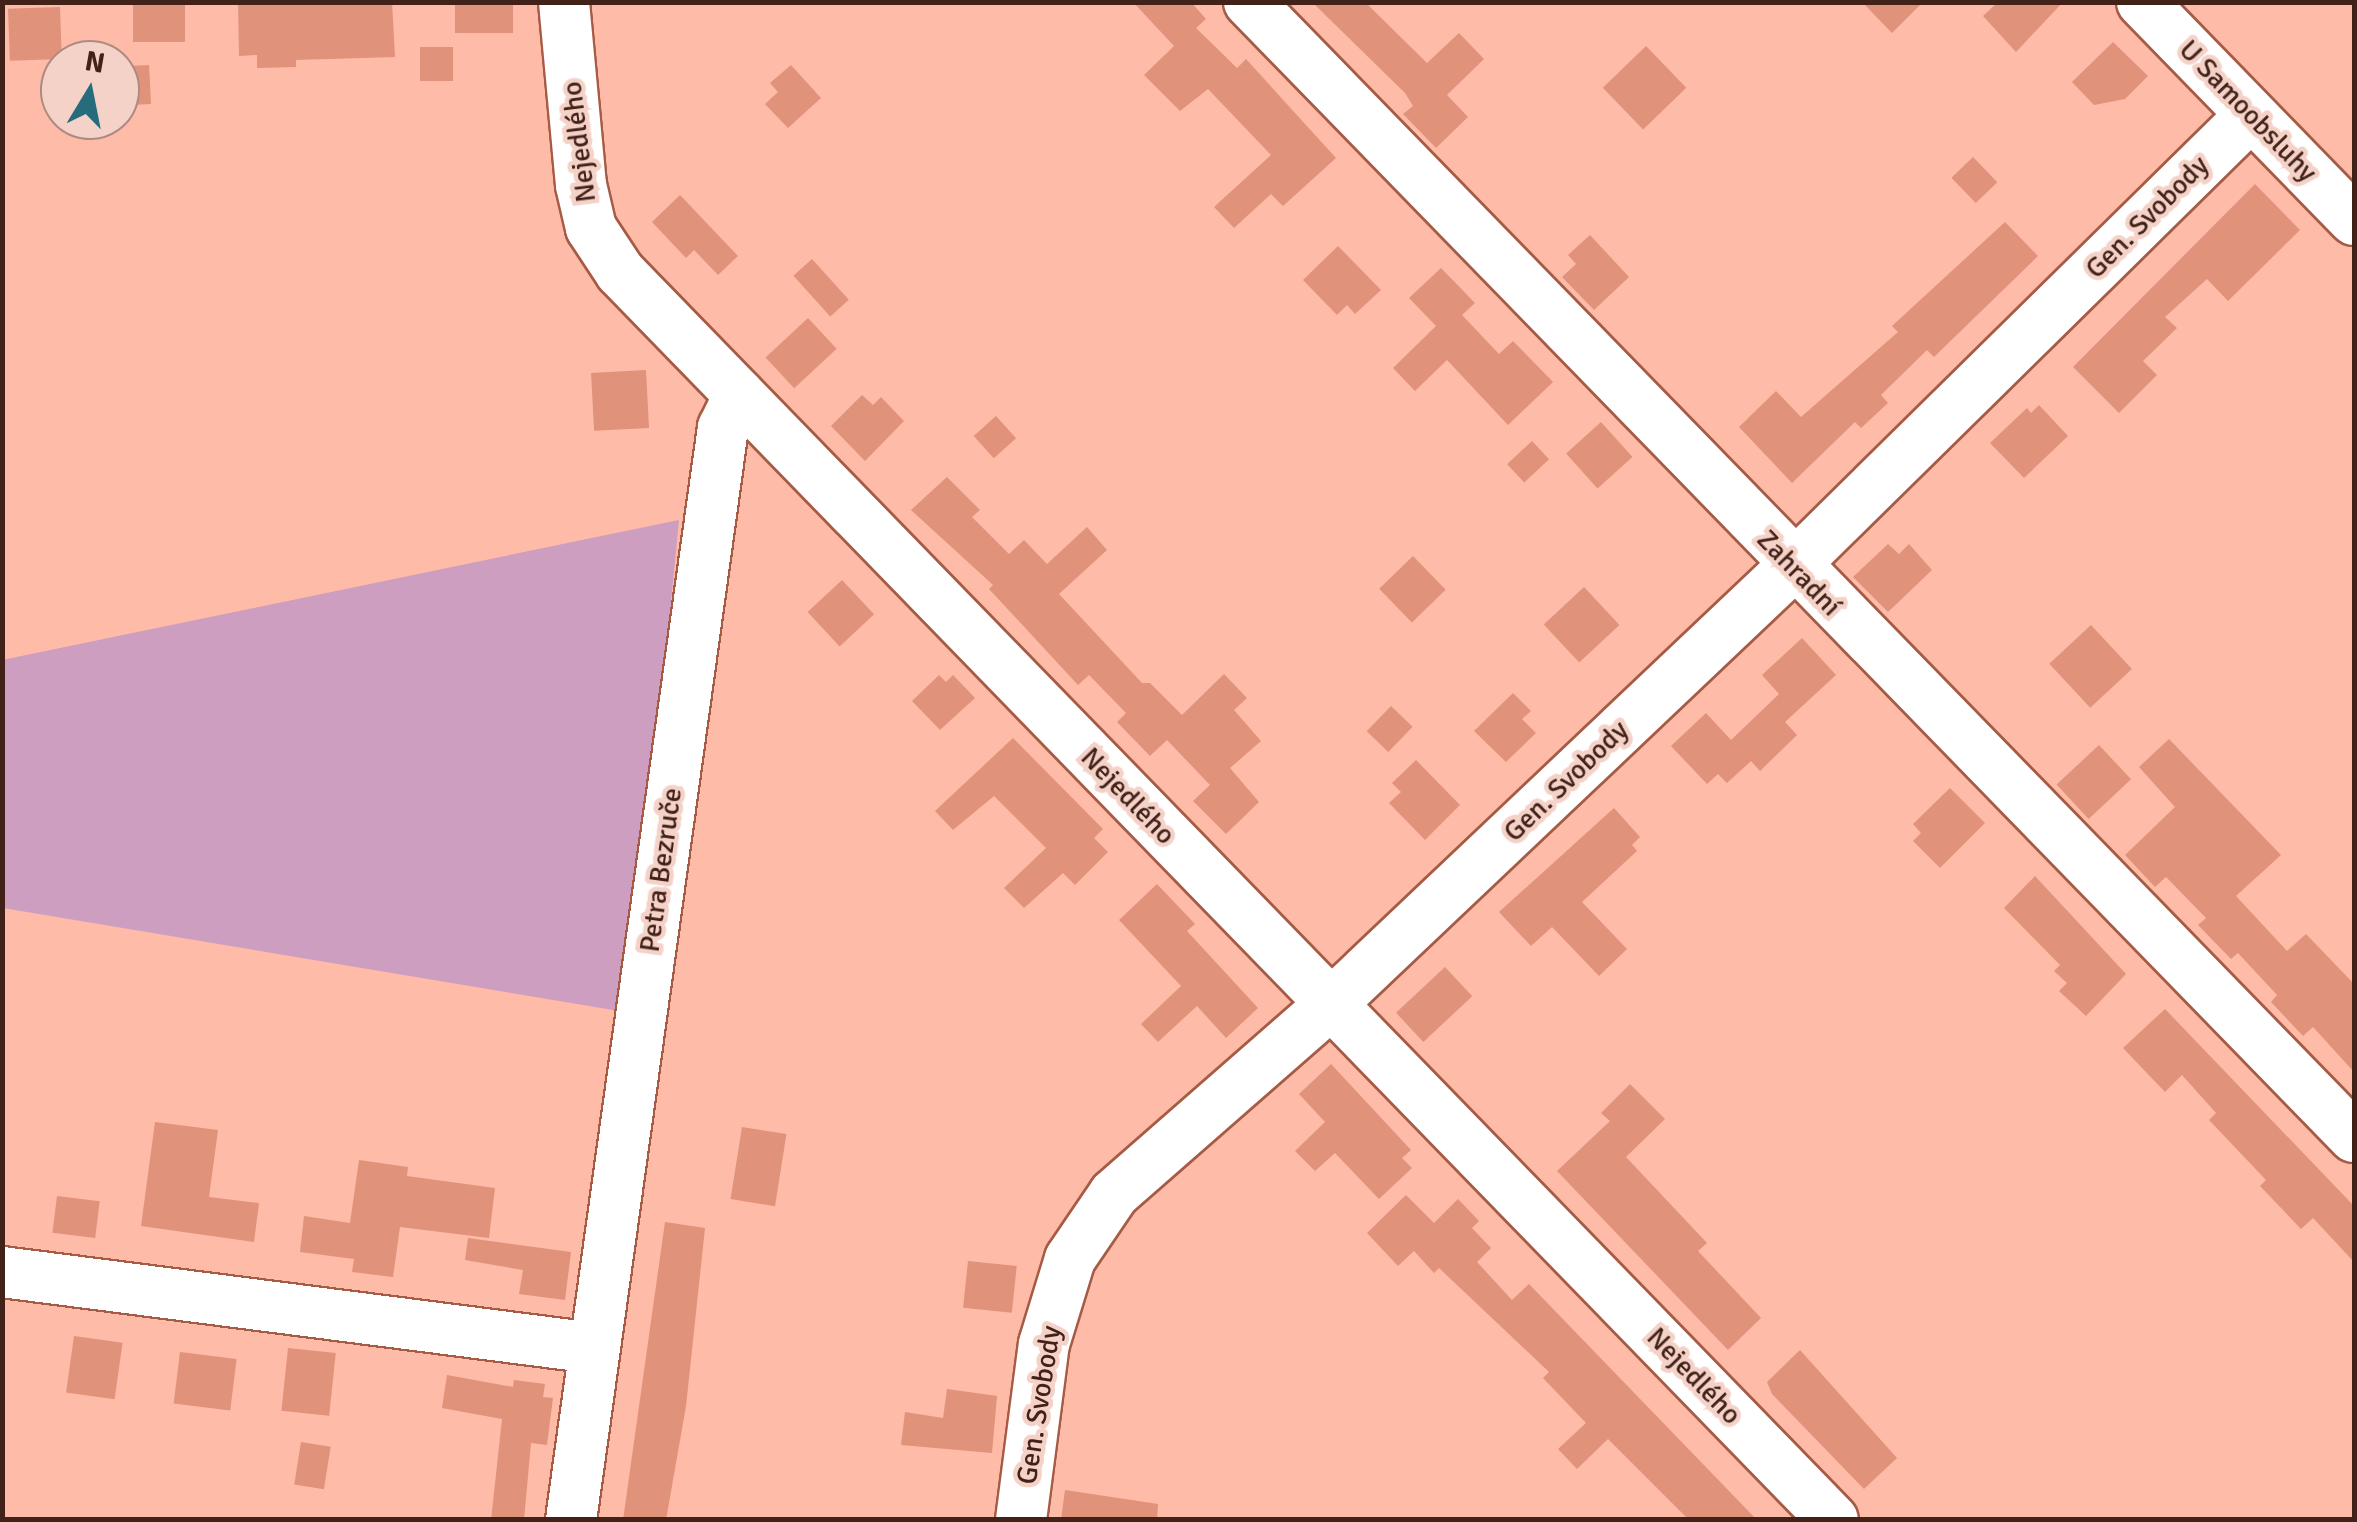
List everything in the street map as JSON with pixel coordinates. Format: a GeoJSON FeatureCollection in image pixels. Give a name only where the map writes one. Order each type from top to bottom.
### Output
{"type":"FeatureCollection","features":[{"type":"Feature","properties":{"kind":"street","name":"Nejedlého"},"geometry":{"type":"LineString","coordinates":[[564,2],[581,186],[591,228],[620,272],[1834,1520]]}},
{"type":"Feature","properties":{"kind":"street","name":"Zahradní"},"geometry":{"type":"LineString","coordinates":[[1248,2],[1792,566],[2354,1137]]}},
{"type":"Feature","properties":{"kind":"street","name":"U Samoobsluhy"},"geometry":{"type":"LineString","coordinates":[[2142,2],[2354,220]]}},
{"type":"Feature","properties":{"kind":"street","name":"Gen. Svobody"},"geometry":{"type":"LineString","coordinates":[[1021,1520],[1044,1344],[1070,1259],[1114,1194],[1331,1004],[1792,566],[2251,115]]}},
{"type":"Feature","properties":{"kind":"street","name":"Petra Bezruče"},"geometry":{"type":"LineString","coordinates":[[571,1520],[723,428],[739,396]]}},
{"type":"Feature","properties":{"kind":"street"},"geometry":{"type":"LineString","coordinates":[[2,1272],[594,1348]]}},
{"type":"Feature","properties":{"kind":"shaded area"},"geometry":{"type":"Polygon","coordinates":[[[679,520],[631,1013],[3,908],[2,660],[679,520]]]}},
{"type":"Feature","properties":{"kind":"building"},"geometry":{"type":"Polygon","coordinates":[[[133,2],[185,2],[185,42],[133,40],[133,2]]]}},
{"type":"Feature","properties":{"kind":"building"},"geometry":{"type":"Polygon","coordinates":[[[238,2],[392,2],[395,57],[296,60],[296,67],[257,68],[257,55],[239,56],[238,2]]]}},
{"type":"Feature","properties":{"kind":"building"},"geometry":{"type":"Polygon","coordinates":[[[455,2],[513,2],[513,33],[455,33],[455,2]]]}},
{"type":"Feature","properties":{"kind":"building"},"geometry":{"type":"Polygon","coordinates":[[[1133,2],[1191,2],[1206,19],[1196,28],[1237,68],[1246,59],[1336,158],[1283,206],[1271,194],[1234,228],[1214,207],[1271,155],[1208,89],[1180,111],[1144,75],[1174,46],[1133,2]]]}},
{"type":"Feature","properties":{"kind":"building"},"geometry":{"type":"Polygon","coordinates":[[[1312,2],[1365,2],[1427,63],[1459,33],[1484,59],[1447,95],[1468,117],[1436,148],[1403,114],[1413,106],[1405,93],[1312,2]]]}},
{"type":"Feature","properties":{"kind":"building"},"geometry":{"type":"Polygon","coordinates":[[[1862,2],[1923,2],[1892,33],[1862,2]]]}},
{"type":"Feature","properties":{"kind":"building"},"geometry":{"type":"Polygon","coordinates":[[[1998,2],[2063,2],[2016,52],[1983,16],[1998,2]]]}},
{"type":"Feature","properties":{"kind":"building"},"geometry":{"type":"Polygon","coordinates":[[[60,7],[61,40],[40,40],[40,60],[10,61],[8,9],[60,7]]]}},
{"type":"Feature","properties":{"kind":"building"},"geometry":{"type":"Polygon","coordinates":[[[2113,42],[2148,76],[2125,99],[2094,105],[2072,82],[2113,42]]]}},
{"type":"Feature","properties":{"kind":"building"},"geometry":{"type":"Polygon","coordinates":[[[1646,46],[1686,88],[1643,129],[1603,88],[1646,46]]]}},
{"type":"Feature","properties":{"kind":"building"},"geometry":{"type":"Polygon","coordinates":[[[420,47],[453,47],[453,81],[420,81],[420,47]]]}},
{"type":"Feature","properties":{"kind":"building"},"geometry":{"type":"Polygon","coordinates":[[[140,65],[149,65],[151,104],[140,105],[140,65]]]}},
{"type":"Feature","properties":{"kind":"building"},"geometry":{"type":"Polygon","coordinates":[[[791,65],[821,98],[788,128],[765,104],[778,92],[770,83],[791,65]]]}},
{"type":"Feature","properties":{"kind":"building"},"geometry":{"type":"Polygon","coordinates":[[[1973,157],[1997,182],[1976,203],[1951,178],[1973,157]]]}},
{"type":"Feature","properties":{"kind":"building"},"geometry":{"type":"Polygon","coordinates":[[[2255,184],[2300,230],[2228,301],[2207,279],[2165,317],[2177,328],[2143,361],[2157,375],[2119,413],[2073,367],[2255,184]]]}},
{"type":"Feature","properties":{"kind":"building"},"geometry":{"type":"Polygon","coordinates":[[[680,195],[738,256],[718,275],[694,250],[686,258],[652,222],[680,195]]]}},
{"type":"Feature","properties":{"kind":"building"},"geometry":{"type":"Polygon","coordinates":[[[2005,222],[2038,256],[1934,357],[1927,350],[1881,395],[1888,403],[1861,428],[1855,422],[1792,483],[1739,427],[1776,391],[1801,417],[1898,332],[1892,326],[2005,222]]]}},
{"type":"Feature","properties":{"kind":"building"},"geometry":{"type":"Polygon","coordinates":[[[1590,235],[1629,277],[1594,310],[1562,277],[1576,264],[1568,255],[1590,235]]]}},
{"type":"Feature","properties":{"kind":"building"},"geometry":{"type":"Polygon","coordinates":[[[1338,246],[1381,290],[1355,314],[1347,305],[1337,315],[1303,280],[1338,246]]]}},
{"type":"Feature","properties":{"kind":"building"},"geometry":{"type":"Polygon","coordinates":[[[812,259],[849,300],[830,317],[793,276],[812,259]]]}},
{"type":"Feature","properties":{"kind":"building"},"geometry":{"type":"Polygon","coordinates":[[[1441,268],[1475,303],[1462,315],[1499,354],[1513,341],[1553,382],[1508,425],[1447,360],[1415,391],[1393,368],[1436,326],[1409,298],[1441,268]]]}},
{"type":"Feature","properties":{"kind":"building"},"geometry":{"type":"Polygon","coordinates":[[[808,318],[837,349],[794,388],[766,358],[808,318]]]}},
{"type":"Feature","properties":{"kind":"building"},"geometry":{"type":"Polygon","coordinates":[[[646,370],[649,428],[594,431],[591,373],[646,370]]]}},
{"type":"Feature","properties":{"kind":"building"},"geometry":{"type":"Polygon","coordinates":[[[862,395],[873,405],[881,397],[904,421],[865,461],[831,426],[862,395]]]}},
{"type":"Feature","properties":{"kind":"building"},"geometry":{"type":"Polygon","coordinates":[[[2039,405],[2068,436],[2024,478],[1990,443],[2027,408],[2031,413],[2039,405]]]}},
{"type":"Feature","properties":{"kind":"building"},"geometry":{"type":"Polygon","coordinates":[[[996,416],[1016,438],[994,458],[974,436],[996,416]]]}},
{"type":"Feature","properties":{"kind":"building"},"geometry":{"type":"Polygon","coordinates":[[[1601,422],[1632,457],[1598,488],[1566,453],[1601,422]]]}},
{"type":"Feature","properties":{"kind":"building"},"geometry":{"type":"Polygon","coordinates":[[[1532,441],[1549,459],[1524,482],[1507,464],[1532,441]]]}},
{"type":"Feature","properties":{"kind":"building"},"geometry":{"type":"Polygon","coordinates":[[[947,477],[980,510],[972,517],[1009,554],[1024,540],[1047,564],[1087,527],[1107,550],[1059,594],[1142,683],[1150,683],[1182,715],[1224,674],[1247,698],[1234,710],[1261,741],[1230,768],[1259,802],[1226,834],[1193,801],[1210,785],[1167,740],[1150,756],[1117,722],[1126,713],[1089,675],[1078,685],[989,589],[993,585],[911,510],[947,477]]]}},
{"type":"Feature","properties":{"kind":"building"},"geometry":{"type":"Polygon","coordinates":[[[1888,544],[1899,554],[1909,544],[1932,570],[1888,612],[1853,577],[1888,544]]]}},
{"type":"Feature","properties":{"kind":"building"},"geometry":{"type":"Polygon","coordinates":[[[1413,556],[1446,590],[1412,622],[1379,589],[1413,556]]]}},
{"type":"Feature","properties":{"kind":"building"},"geometry":{"type":"Polygon","coordinates":[[[842,580],[874,614],[840,646],[808,612],[842,580]]]}},
{"type":"Feature","properties":{"kind":"building"},"geometry":{"type":"Polygon","coordinates":[[[1584,587],[1619,625],[1579,663],[1544,625],[1584,587]]]}},
{"type":"Feature","properties":{"kind":"building"},"geometry":{"type":"Polygon","coordinates":[[[2091,625],[2132,669],[2090,708],[2049,664],[2091,625]]]}},
{"type":"Feature","properties":{"kind":"building"},"geometry":{"type":"Polygon","coordinates":[[[1802,638],[1836,675],[1785,722],[1797,735],[1760,771],[1751,761],[1727,783],[1718,774],[1707,784],[1671,746],[1706,713],[1731,740],[1779,694],[1762,675],[1802,638]]]}},
{"type":"Feature","properties":{"kind":"building"},"geometry":{"type":"Polygon","coordinates":[[[939,675],[946,682],[953,675],[975,698],[940,730],[912,701],[939,675]]]}},
{"type":"Feature","properties":{"kind":"building"},"geometry":{"type":"Polygon","coordinates":[[[1513,693],[1531,711],[1522,719],[1536,733],[1506,762],[1474,731],[1513,693]]]}},
{"type":"Feature","properties":{"kind":"building"},"geometry":{"type":"Polygon","coordinates":[[[1391,706],[1413,727],[1388,752],[1367,731],[1391,706]]]}},
{"type":"Feature","properties":{"kind":"building"},"geometry":{"type":"Polygon","coordinates":[[[1013,738],[1103,829],[1094,838],[1108,852],[1075,885],[1063,873],[1024,908],[1004,888],[1046,848],[994,796],[953,830],[935,811],[1013,738]]]}},
{"type":"Feature","properties":{"kind":"building"},"geometry":{"type":"Polygon","coordinates":[[[2169,739],[2281,855],[2236,896],[2287,951],[2306,934],[2354,984],[2354,1072],[2313,1027],[2303,1036],[2271,1002],[2277,995],[2238,953],[2231,959],[2198,925],[2206,918],[2166,877],[2155,887],[2125,855],[2175,807],[2139,767],[2169,739]]]}},
{"type":"Feature","properties":{"kind":"building"},"geometry":{"type":"Polygon","coordinates":[[[2099,745],[2131,779],[2089,819],[2057,785],[2099,745]]]}},
{"type":"Feature","properties":{"kind":"building"},"geometry":{"type":"Polygon","coordinates":[[[1416,760],[1460,805],[1425,840],[1389,803],[1401,792],[1392,783],[1416,760]]]}},
{"type":"Feature","properties":{"kind":"building"},"geometry":{"type":"Polygon","coordinates":[[[1950,788],[1985,823],[1940,868],[1913,841],[1921,833],[1913,824],[1950,788]]]}},
{"type":"Feature","properties":{"kind":"building"},"geometry":{"type":"Polygon","coordinates":[[[1614,808],[1640,837],[1632,845],[1637,851],[1582,902],[1627,949],[1599,976],[1552,927],[1531,946],[1499,912],[1614,808]]]}},
{"type":"Feature","properties":{"kind":"building"},"geometry":{"type":"Polygon","coordinates":[[[2035,876],[2126,974],[2086,1016],[2059,991],[2067,983],[2054,971],[2060,965],[2004,908],[2035,876]]]}},
{"type":"Feature","properties":{"kind":"building"},"geometry":{"type":"Polygon","coordinates":[[[1157,884],[1195,924],[1187,931],[1258,1008],[1226,1038],[1197,1006],[1158,1042],[1141,1024],[1181,986],[1119,920],[1157,884]]]}},
{"type":"Feature","properties":{"kind":"building"},"geometry":{"type":"Polygon","coordinates":[[[1445,967],[1472,996],[1423,1042],[1396,1013],[1445,967]]]}},
{"type":"Feature","properties":{"kind":"building"},"geometry":{"type":"Polygon","coordinates":[[[2165,1009],[2354,1206],[2354,1262],[2313,1218],[2301,1229],[2260,1186],[2266,1180],[2209,1120],[2216,1113],[2182,1075],[2165,1092],[2123,1048],[2165,1009]]]}},
{"type":"Feature","properties":{"kind":"building"},"geometry":{"type":"Polygon","coordinates":[[[1331,1064],[1411,1150],[1402,1158],[1412,1168],[1379,1199],[1335,1153],[1315,1171],[1295,1151],[1325,1122],[1299,1094],[1331,1064]]]}},
{"type":"Feature","properties":{"kind":"building"},"geometry":{"type":"Polygon","coordinates":[[[1630,1084],[1665,1119],[1626,1157],[1707,1243],[1698,1251],[1761,1318],[1728,1350],[1557,1171],[1610,1121],[1601,1113],[1630,1084]]]}},
{"type":"Feature","properties":{"kind":"building"},"geometry":{"type":"Polygon","coordinates":[[[155,1122],[218,1130],[209,1197],[259,1203],[254,1242],[141,1226],[155,1122]]]}},
{"type":"Feature","properties":{"kind":"building"},"geometry":{"type":"Polygon","coordinates":[[[742,1127],[786,1134],[775,1206],[731,1199],[742,1127]]]}},
{"type":"Feature","properties":{"kind":"building"},"geometry":{"type":"Polygon","coordinates":[[[359,1160],[408,1167],[407,1176],[495,1188],[489,1238],[400,1227],[393,1277],[352,1272],[354,1259],[300,1252],[304,1216],[350,1223],[359,1160]]]}},
{"type":"Feature","properties":{"kind":"building"},"geometry":{"type":"Polygon","coordinates":[[[1406,1195],[1434,1223],[1458,1199],[1479,1221],[1472,1228],[1491,1248],[1477,1262],[1512,1300],[1529,1284],[1757,1520],[1689,1520],[1608,1439],[1577,1469],[1558,1449],[1586,1423],[1543,1378],[1549,1372],[1439,1268],[1434,1273],[1414,1251],[1398,1266],[1367,1233],[1406,1195]]]}},
{"type":"Feature","properties":{"kind":"building"},"geometry":{"type":"Polygon","coordinates":[[[57,1196],[100,1201],[95,1238],[52,1233],[57,1196]]]}},
{"type":"Feature","properties":{"kind":"building"},"geometry":{"type":"Polygon","coordinates":[[[665,1222],[705,1228],[686,1406],[666,1520],[623,1520],[665,1222]]]}},
{"type":"Feature","properties":{"kind":"building"},"geometry":{"type":"Polygon","coordinates":[[[468,1238],[571,1252],[565,1300],[519,1294],[523,1270],[465,1260],[468,1238]]]}},
{"type":"Feature","properties":{"kind":"building"},"geometry":{"type":"Polygon","coordinates":[[[968,1261],[1017,1266],[1012,1313],[963,1308],[968,1261]]]}},
{"type":"Feature","properties":{"kind":"building"},"geometry":{"type":"Polygon","coordinates":[[[74,1336],[123,1343],[115,1399],[66,1392],[74,1336]]]}},
{"type":"Feature","properties":{"kind":"building"},"geometry":{"type":"Polygon","coordinates":[[[288,1348],[336,1353],[329,1416],[281,1411],[288,1348]]]}},
{"type":"Feature","properties":{"kind":"building"},"geometry":{"type":"Polygon","coordinates":[[[1800,1350],[1897,1458],[1864,1489],[1772,1394],[1767,1382],[1800,1350]]]}},
{"type":"Feature","properties":{"kind":"building"},"geometry":{"type":"Polygon","coordinates":[[[180,1352],[237,1359],[230,1411],[174,1404],[180,1352]]]}},
{"type":"Feature","properties":{"kind":"building"},"geometry":{"type":"Polygon","coordinates":[[[447,1375],[513,1387],[514,1380],[545,1384],[543,1397],[553,1398],[547,1445],[531,1443],[524,1520],[491,1520],[502,1419],[442,1408],[447,1375]]]}},
{"type":"Feature","properties":{"kind":"building"},"geometry":{"type":"Polygon","coordinates":[[[947,1389],[997,1396],[992,1453],[901,1445],[905,1412],[943,1418],[947,1389]]]}},
{"type":"Feature","properties":{"kind":"building"},"geometry":{"type":"Polygon","coordinates":[[[301,1442],[331,1447],[324,1489],[294,1484],[301,1442]]]}},
{"type":"Feature","properties":{"kind":"building"},"geometry":{"type":"Polygon","coordinates":[[[1065,1490],[1158,1504],[1157,1520],[1061,1520],[1065,1490]]]}}]}
